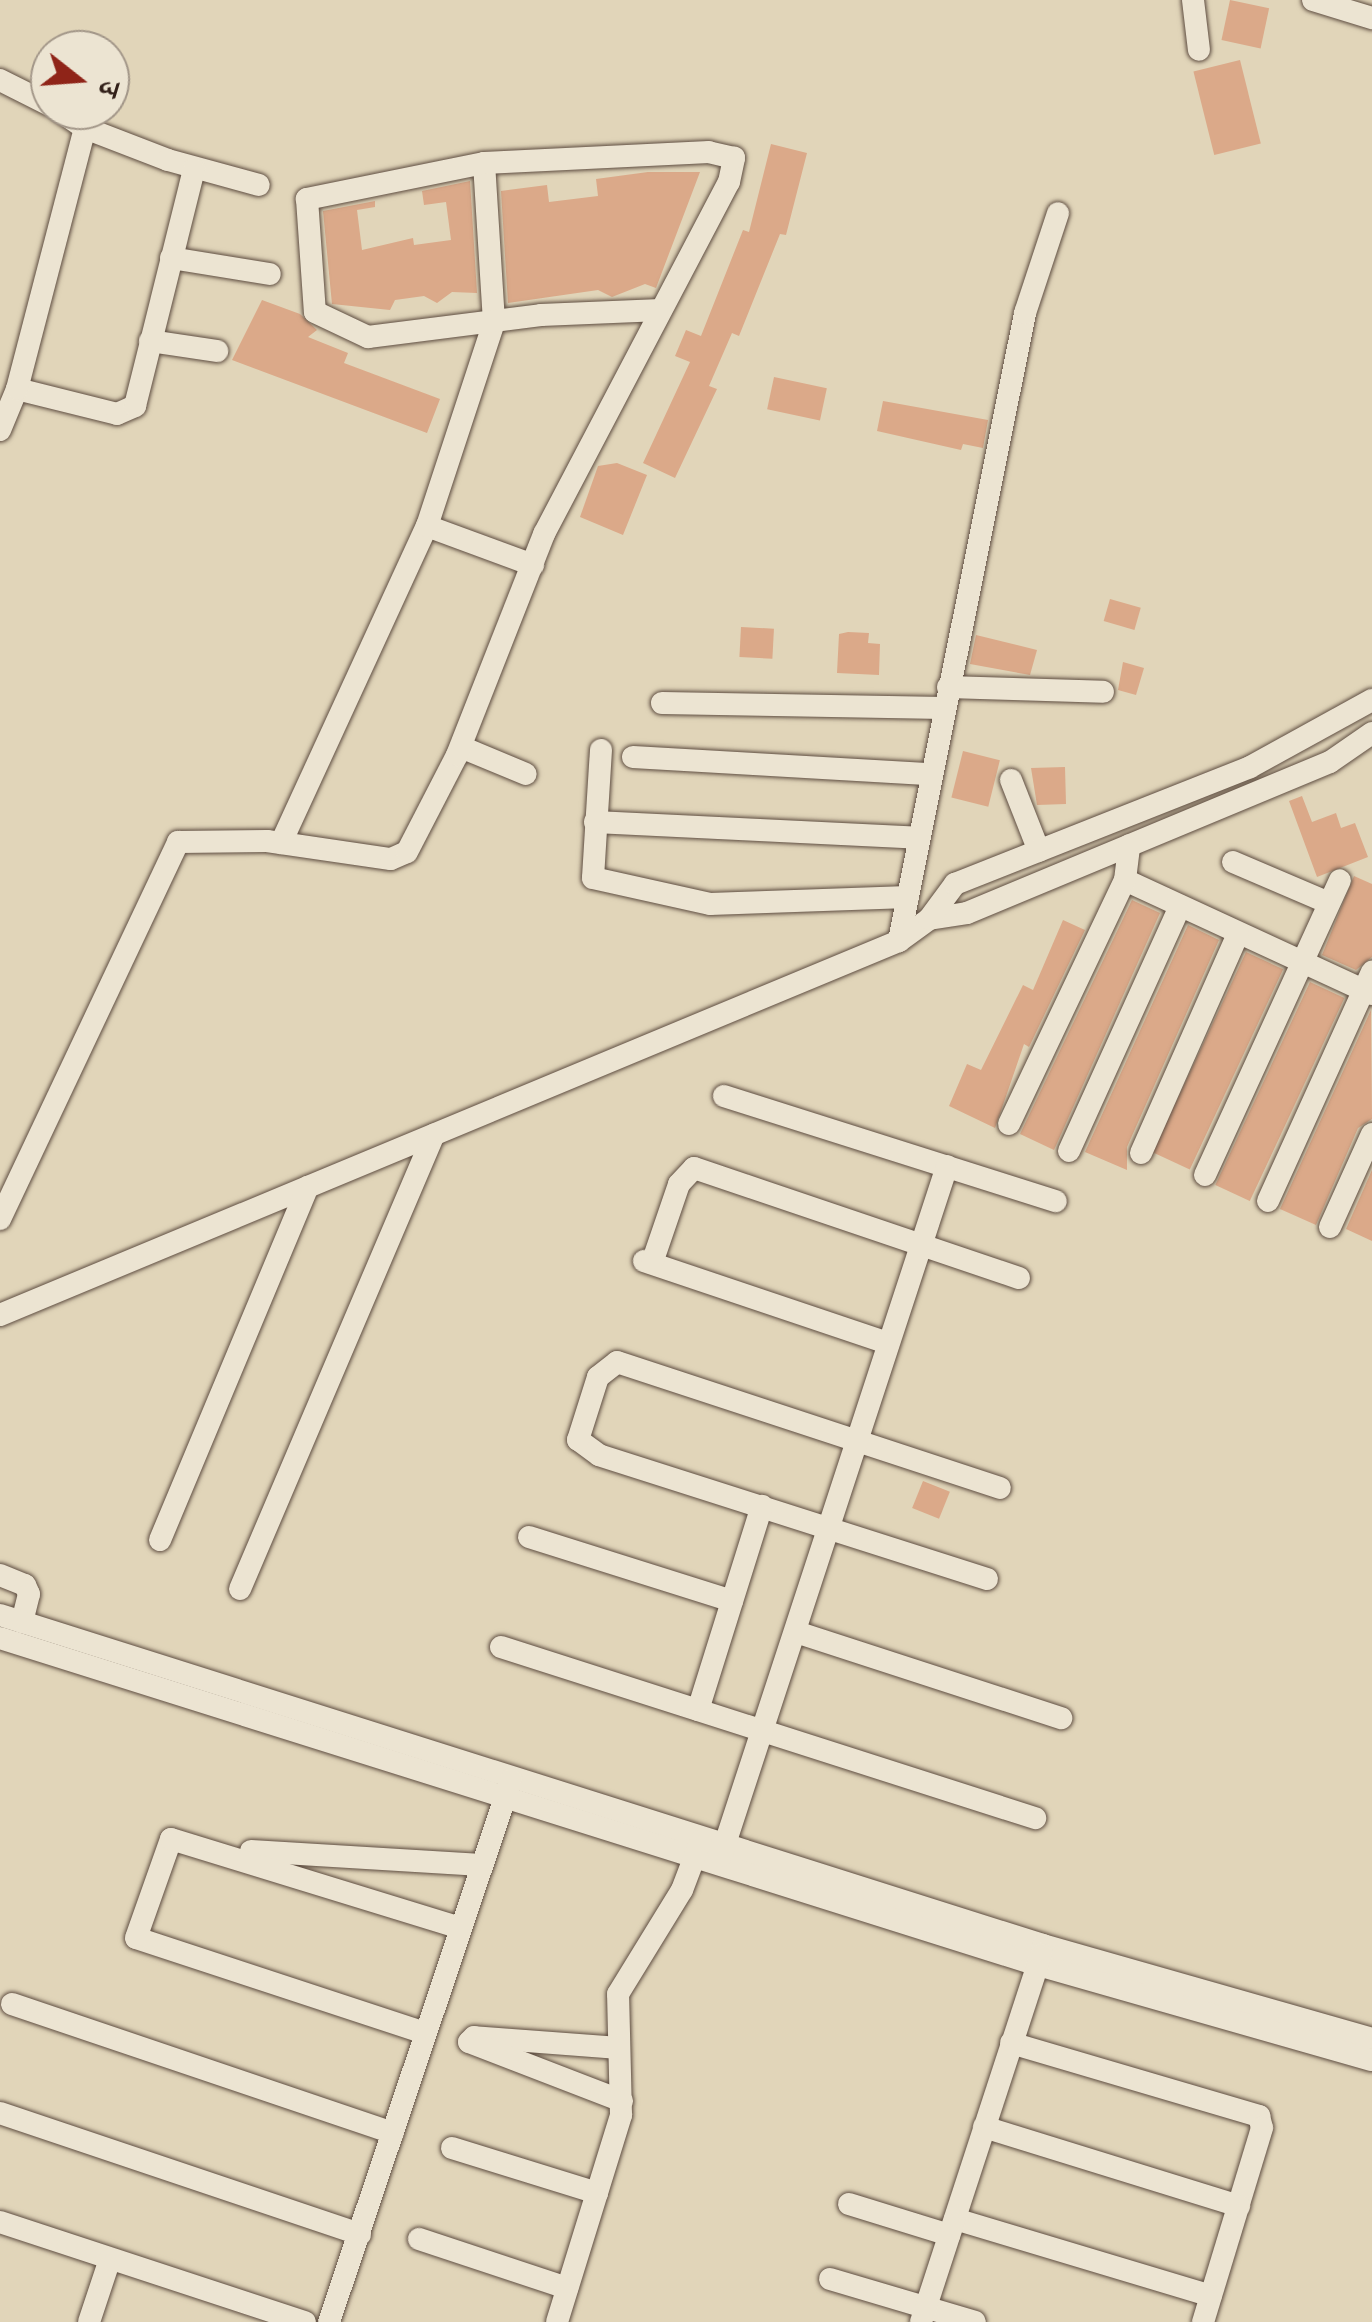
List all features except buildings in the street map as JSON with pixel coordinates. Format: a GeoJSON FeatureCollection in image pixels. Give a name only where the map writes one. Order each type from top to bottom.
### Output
{"type":"FeatureCollection","features":[{"type":"Feature","properties":{"kind":"street"},"geometry":{"type":"LineString","coordinates":[[1194,0],[1199,50]]}},
{"type":"Feature","properties":{"kind":"street"},"geometry":{"type":"LineString","coordinates":[[1313,0],[1372,18]]}},
{"type":"Feature","properties":{"kind":"street"},"geometry":{"type":"LineString","coordinates":[[0,80],[30,94]]}},
{"type":"Feature","properties":{"kind":"street"},"geometry":{"type":"LineString","coordinates":[[0,430],[18,389],[84,130]]}},
{"type":"Feature","properties":{"kind":"street"},"geometry":{"type":"LineString","coordinates":[[90,130],[194,169],[260,186]]}},
{"type":"Feature","properties":{"kind":"street"},"geometry":{"type":"LineString","coordinates":[[0,1236],[3,1215],[178,842],[281,844],[390,858],[407,852],[460,747],[533,564],[729,182],[734,158],[708,152],[484,162],[306,199],[320,317],[378,339],[494,322],[661,310]]}},
{"type":"Feature","properties":{"kind":"street"},"geometry":{"type":"LineString","coordinates":[[281,844],[426,526],[494,322],[484,162]]}},
{"type":"Feature","properties":{"kind":"street"},"geometry":{"type":"LineString","coordinates":[[18,389],[128,413],[194,169]]}},
{"type":"Feature","properties":{"kind":"street"},"geometry":{"type":"LineString","coordinates":[[899,941],[1025,313],[1058,213]]}},
{"type":"Feature","properties":{"kind":"street"},"geometry":{"type":"LineString","coordinates":[[171,258],[270,274]]}},
{"type":"Feature","properties":{"kind":"street"},"geometry":{"type":"LineString","coordinates":[[150,341],[217,351]]}},
{"type":"Feature","properties":{"kind":"street"},"geometry":{"type":"LineString","coordinates":[[426,526],[533,564]]}},
{"type":"Feature","properties":{"kind":"street"},"geometry":{"type":"LineString","coordinates":[[662,703],[1103,692]]}},
{"type":"Feature","properties":{"kind":"street"},"geometry":{"type":"LineString","coordinates":[[0,1315],[899,941],[930,919],[956,884],[1250,767],[1372,700]]}},
{"type":"Feature","properties":{"kind":"street"},"geometry":{"type":"LineString","coordinates":[[930,919],[966,913],[1330,762],[1372,732]]}},
{"type":"Feature","properties":{"kind":"street"},"geometry":{"type":"LineString","coordinates":[[460,747],[526,774]]}},
{"type":"Feature","properties":{"kind":"street"},"geometry":{"type":"LineString","coordinates":[[601,750],[593,878],[710,904],[908,897]]}},
{"type":"Feature","properties":{"kind":"street"},"geometry":{"type":"LineString","coordinates":[[633,756],[932,774]]}},
{"type":"Feature","properties":{"kind":"street"},"geometry":{"type":"LineString","coordinates":[[1010,780],[1039,850]]}},
{"type":"Feature","properties":{"kind":"street"},"geometry":{"type":"LineString","coordinates":[[595,822],[919,838]]}},
{"type":"Feature","properties":{"kind":"street"},"geometry":{"type":"LineString","coordinates":[[1009,1124],[1125,880],[1128,845]]}},
{"type":"Feature","properties":{"kind":"street"},"geometry":{"type":"LineString","coordinates":[[1233,862],[1330,903]]}},
{"type":"Feature","properties":{"kind":"street"},"geometry":{"type":"LineString","coordinates":[[1125,880],[1302,963],[1369,986],[1268,1201]]}},
{"type":"Feature","properties":{"kind":"street"},"geometry":{"type":"LineString","coordinates":[[1205,1174],[1340,880]]}},
{"type":"Feature","properties":{"kind":"street"},"geometry":{"type":"LineString","coordinates":[[1068,1150],[1180,906]]}},
{"type":"Feature","properties":{"kind":"street"},"geometry":{"type":"LineString","coordinates":[[1142,1153],[1238,934]]}},
{"type":"Feature","properties":{"kind":"street"},"geometry":{"type":"LineString","coordinates":[[724,1096],[1056,1201]]}},
{"type":"Feature","properties":{"kind":"street"},"geometry":{"type":"LineString","coordinates":[[1330,1226],[1372,1134]]}},
{"type":"Feature","properties":{"kind":"street"},"geometry":{"type":"LineString","coordinates":[[240,1589],[434,1135]]}},
{"type":"Feature","properties":{"kind":"street"},"geometry":{"type":"LineString","coordinates":[[556,2322],[622,2101],[618,1994],[711,1849],[763,1732],[947,1166]]}},
{"type":"Feature","properties":{"kind":"street"},"geometry":{"type":"LineString","coordinates":[[888,1342],[648,1262],[679,1184],[694,1168],[1019,1278]]}},
{"type":"Feature","properties":{"kind":"street"},"geometry":{"type":"LineString","coordinates":[[160,1540],[308,1187]]}},
{"type":"Feature","properties":{"kind":"street"},"geometry":{"type":"LineString","coordinates":[[987,1579],[584,1448],[578,1440],[604,1366],[616,1362],[1000,1488]]}},
{"type":"Feature","properties":{"kind":"street"},"geometry":{"type":"LineString","coordinates":[[698,1710],[762,1506]]}},
{"type":"Feature","properties":{"kind":"street"},"geometry":{"type":"LineString","coordinates":[[529,1537],[732,1601]]}},
{"type":"Feature","properties":{"kind":"street"},"geometry":{"type":"LineString","coordinates":[[0,1575],[30,1594],[11,1619],[510,1785],[1372,2060]]}},
{"type":"Feature","properties":{"kind":"street"},"geometry":{"type":"LineString","coordinates":[[796,1632],[1061,1718]]}},
{"type":"Feature","properties":{"kind":"street"},"geometry":{"type":"LineString","coordinates":[[0,1638],[510,1785]]}},
{"type":"Feature","properties":{"kind":"street"},"geometry":{"type":"LineString","coordinates":[[501,1647],[1034,1818]]}},
{"type":"Feature","properties":{"kind":"street"},"geometry":{"type":"LineString","coordinates":[[329,2322],[510,1785]]}},
{"type":"Feature","properties":{"kind":"street"},"geometry":{"type":"LineString","coordinates":[[425,2033],[136,1938],[170,1839],[214,1849],[461,1928]]}},
{"type":"Feature","properties":{"kind":"street"},"geometry":{"type":"LineString","coordinates":[[214,1849],[482,1865]]}},
{"type":"Feature","properties":{"kind":"street"},"geometry":{"type":"LineString","coordinates":[[1040,1955],[1372,2039]]}},
{"type":"Feature","properties":{"kind":"street"},"geometry":{"type":"LineString","coordinates":[[924,2314],[1040,1955]]}},
{"type":"Feature","properties":{"kind":"street"},"geometry":{"type":"LineString","coordinates":[[12,2004],[393,2133]]}},
{"type":"Feature","properties":{"kind":"street"},"geometry":{"type":"LineString","coordinates":[[619,2048],[474,2036],[469,2042],[622,2101]]}},
{"type":"Feature","properties":{"kind":"street"},"geometry":{"type":"LineString","coordinates":[[1011,2043],[1259,2116],[1262,2128],[1203,2322]]}},
{"type":"Feature","properties":{"kind":"street"},"geometry":{"type":"LineString","coordinates":[[0,2112],[360,2234]]}},
{"type":"Feature","properties":{"kind":"street"},"geometry":{"type":"LineString","coordinates":[[984,2127],[1238,2206]]}},
{"type":"Feature","properties":{"kind":"street"},"geometry":{"type":"LineString","coordinates":[[452,2148],[597,2193]]}},
{"type":"Feature","properties":{"kind":"street"},"geometry":{"type":"LineString","coordinates":[[849,2204],[952,2227],[1211,2296]]}},
{"type":"Feature","properties":{"kind":"street"},"geometry":{"type":"LineString","coordinates":[[0,2222],[306,2322]]}},
{"type":"Feature","properties":{"kind":"street"},"geometry":{"type":"LineString","coordinates":[[419,2239],[567,2288]]}},
{"type":"Feature","properties":{"kind":"street"},"geometry":{"type":"LineString","coordinates":[[89,2322],[110,2259]]}},
{"type":"Feature","properties":{"kind":"street"},"geometry":{"type":"LineString","coordinates":[[830,2279],[924,2314],[975,2322]]}}]}
